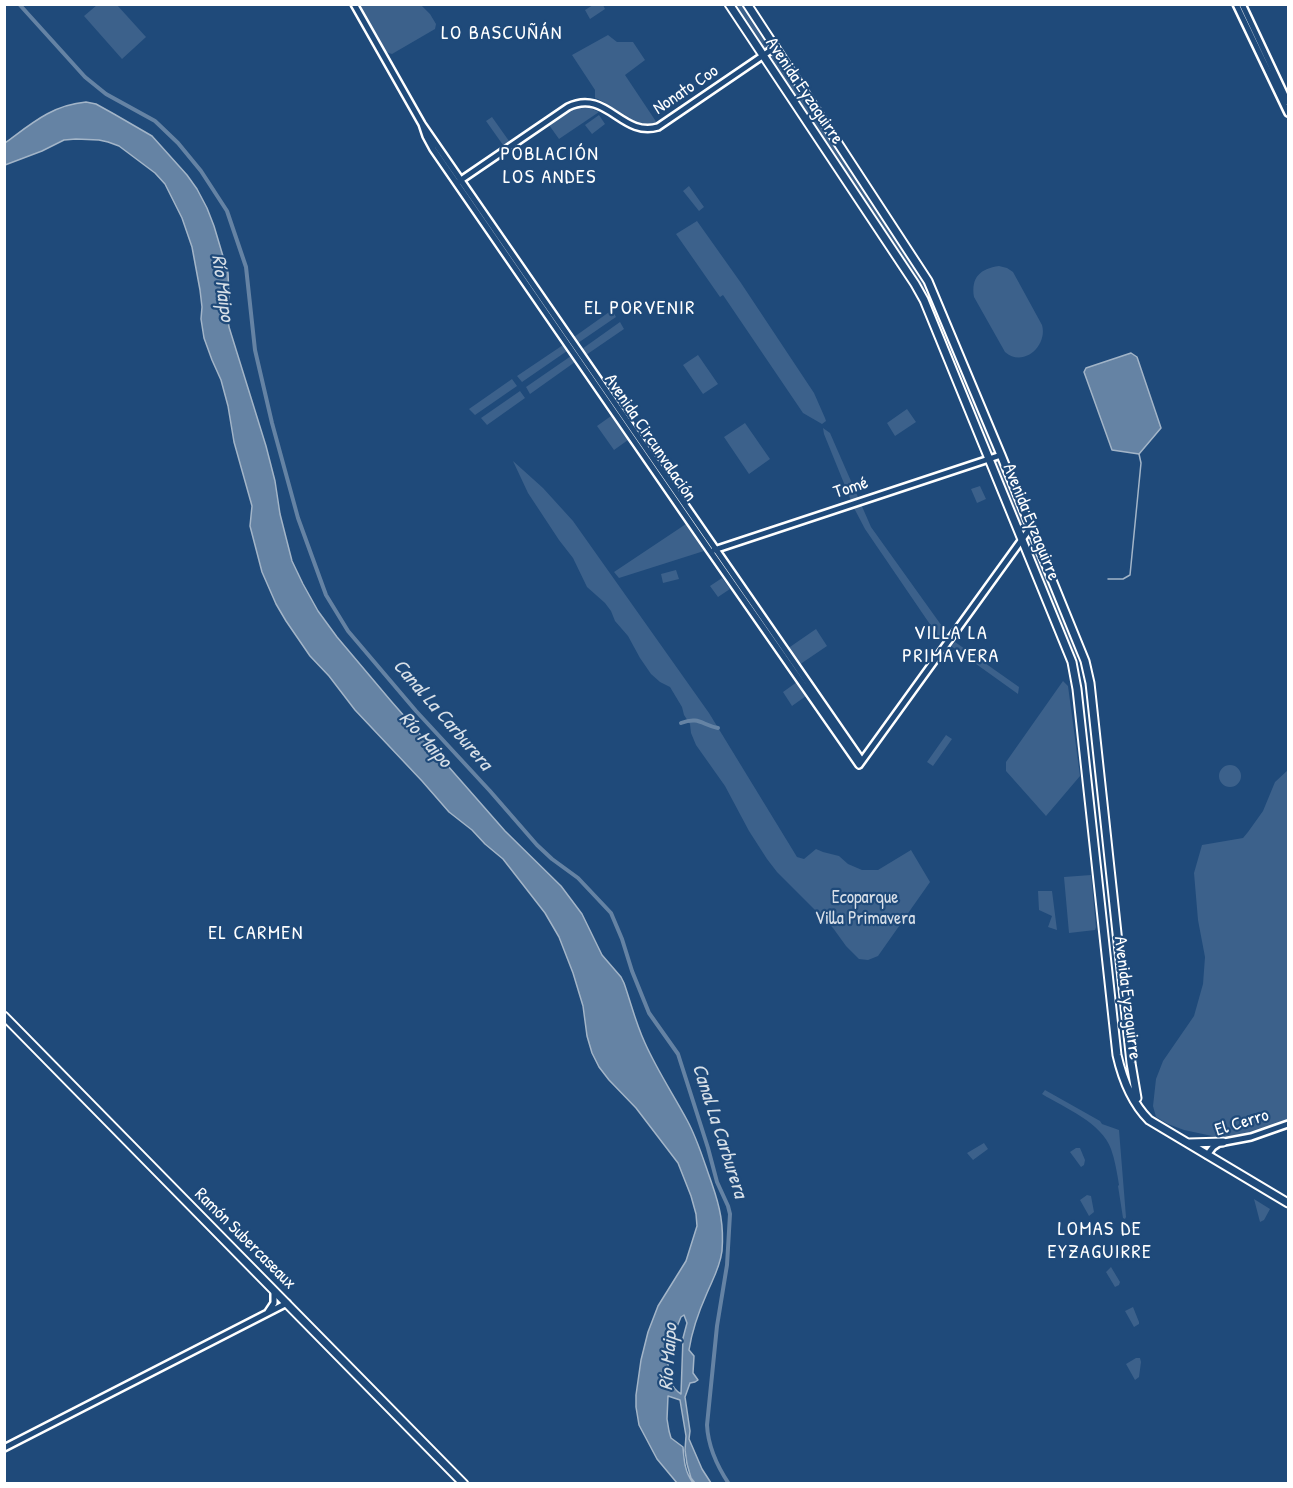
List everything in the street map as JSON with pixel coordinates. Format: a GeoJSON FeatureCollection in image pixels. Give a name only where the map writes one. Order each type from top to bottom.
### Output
{"type":"FeatureCollection","features":[{"type":"Feature","properties":{"kind":"main road","name":"Avenida Eyzaguirre"},"geometry":{"type":"LineString","coordinates":[[729,4],[918,290],[1063,639],[1075,673],[1117,1055],[1125,1082],[1149,1120],[1288,1203]]}},
{"type":"Feature","properties":{"kind":"main road","name":"Avenida Eyzaguirre"},"geometry":{"type":"LineString","coordinates":[[747,4],[923,272],[934,293],[1087,667],[1126,1017],[1135,1090],[1140,1109]]}},
{"type":"Feature","properties":{"kind":"main road"},"geometry":{"type":"LineString","coordinates":[[1032,562],[1037,558],[1043,558]]}},
{"type":"Feature","properties":{"kind":"main road"},"geometry":{"type":"LineString","coordinates":[[1063,639],[1071,639],[1075,635]]}},
{"type":"Feature","properties":{"kind":"main road"},"geometry":{"type":"LineString","coordinates":[[1079,705],[1085,703],[1093,706]]}},
{"type":"Feature","properties":{"kind":"main road"},"geometry":{"type":"LineString","coordinates":[[1097,871],[1104,873],[1110,870]]}},
{"type":"Feature","properties":{"kind":"main road","name":"Ramón Subercaseaux"},"geometry":{"type":"LineString","coordinates":[[4,1016],[464,1484]]}},
{"type":"Feature","properties":{"kind":"main road"},"geometry":{"type":"LineString","coordinates":[[1113,1019],[1120,1022],[1126,1017]]}},
{"type":"Feature","properties":{"kind":"main road"},"geometry":{"type":"LineString","coordinates":[[1185,1142],[1222,1142]]}},
{"type":"Feature","properties":{"kind":"street","name":"Avenida Circunvalación"},"geometry":{"type":"LineString","coordinates":[[354,4],[422,124],[433,149],[459,182],[861,763],[1022,538]]}},
{"type":"Feature","properties":{"kind":"street"},"geometry":{"type":"LineString","coordinates":[[1236,4],[1288,114]]}},
{"type":"Feature","properties":{"kind":"street"},"geometry":{"type":"LineString","coordinates":[[1242,4],[1288,102]]}},
{"type":"Feature","properties":{"kind":"street","name":"Nonato Coo"},"geometry":{"type":"LineString","coordinates":[[459,182],[571,105],[584,102],[596,104],[634,127],[655,128],[774,48]]}},
{"type":"Feature","properties":{"kind":"street","name":"Tomé"},"geometry":{"type":"LineString","coordinates":[[712,550],[1001,455]]}},
{"type":"Feature","properties":{"kind":"street"},"geometry":{"type":"LineString","coordinates":[[1022,538],[1031,527]]}},
{"type":"Feature","properties":{"kind":"street","name":"El Cerro"},"geometry":{"type":"LineString","coordinates":[[1207,1155],[1213,1147],[1222,1142],[1251,1137],[1288,1124]]}},
{"type":"Feature","properties":{"kind":"street"},"geometry":{"type":"LineString","coordinates":[[267,1313],[274,1303],[274,1291]]}},
{"type":"Feature","properties":{"kind":"street"},"geometry":{"type":"LineString","coordinates":[[4,1448],[287,1303]]}},
{"type":"Feature","properties":{"kind":"green space"},"geometry":{"type":"Polygon","coordinates":[[[97,5],[117,5],[146,37],[122,59],[84,16],[97,5]]]}},
{"type":"Feature","properties":{"kind":"green space"},"geometry":{"type":"Polygon","coordinates":[[[363,5],[421,5],[436,24],[435,29],[392,54],[386,52],[360,9],[363,5]]]}},
{"type":"Feature","properties":{"kind":"green space"},"geometry":{"type":"Polygon","coordinates":[[[593,5],[603,5],[605,9],[590,19],[585,10],[593,5]]]}},
{"type":"Feature","properties":{"kind":"green space"},"geometry":{"type":"Polygon","coordinates":[[[733,5],[743,5],[922,274],[1001,458],[1079,656],[1075,659],[928,306],[733,5]]]}},
{"type":"Feature","properties":{"kind":"green space"},"geometry":{"type":"Polygon","coordinates":[[[608,35],[617,42],[633,42],[645,60],[625,75],[657,123],[649,125],[640,123],[595,98],[595,90],[572,55],[608,35]]]}},
{"type":"Feature","properties":{"kind":"green space"},"geometry":{"type":"Polygon","coordinates":[[[575,108],[590,108],[599,112],[559,139],[549,125],[575,108]]]}},
{"type":"Feature","properties":{"kind":"green space"},"geometry":{"type":"Polygon","coordinates":[[[599,115],[605,124],[592,134],[585,125],[599,115]]]}},
{"type":"Feature","properties":{"kind":"green space"},"geometry":{"type":"Polygon","coordinates":[[[492,117],[509,141],[503,145],[486,121],[492,117]]]}},
{"type":"Feature","properties":{"kind":"green space"},"geometry":{"type":"Polygon","coordinates":[[[689,186],[704,207],[699,211],[683,191],[689,186]]]}},
{"type":"Feature","properties":{"kind":"green space"},"geometry":{"type":"Polygon","coordinates":[[[697,221],[814,393],[826,421],[822,424],[803,413],[723,295],[720,297],[676,234],[697,221]]]}},
{"type":"Feature","properties":{"kind":"green space"},"geometry":{"type":"Polygon","coordinates":[[[999,266],[1013,272],[1042,325],[1043,333],[1038,347],[1026,356],[1012,356],[1005,352],[974,297],[974,284],[978,275],[987,269],[999,266]]]}},
{"type":"Feature","properties":{"kind":"green space"},"geometry":{"type":"Polygon","coordinates":[[[612,310],[616,317],[578,343],[574,337],[612,310]]]}},
{"type":"Feature","properties":{"kind":"green space"},"geometry":{"type":"Polygon","coordinates":[[[620,322],[624,329],[586,355],[582,349],[620,322]]]}},
{"type":"Feature","properties":{"kind":"green space"},"geometry":{"type":"Polygon","coordinates":[[[563,345],[567,351],[522,382],[517,376],[563,345]]]}},
{"type":"Feature","properties":{"kind":"green space"},"geometry":{"type":"Polygon","coordinates":[[[698,355],[718,384],[703,394],[683,365],[698,355]]]}},
{"type":"Feature","properties":{"kind":"green space"},"geometry":{"type":"Polygon","coordinates":[[[571,356],[575,362],[530,394],[526,387],[571,356]]]}},
{"type":"Feature","properties":{"kind":"green space"},"geometry":{"type":"Polygon","coordinates":[[[512,379],[517,386],[475,415],[469,409],[512,379]]]}},
{"type":"Feature","properties":{"kind":"green space"},"geometry":{"type":"Polygon","coordinates":[[[520,391],[525,398],[487,425],[481,418],[520,391]]]}},
{"type":"Feature","properties":{"kind":"green space"},"geometry":{"type":"Polygon","coordinates":[[[907,409],[916,422],[895,436],[887,423],[907,409]]]}},
{"type":"Feature","properties":{"kind":"green space"},"geometry":{"type":"Polygon","coordinates":[[[611,416],[628,440],[614,450],[597,426],[611,416]]]}},
{"type":"Feature","properties":{"kind":"green space"},"geometry":{"type":"Polygon","coordinates":[[[745,423],[770,459],[749,474],[724,437],[745,423]]]}},
{"type":"Feature","properties":{"kind":"green space"},"geometry":{"type":"Polygon","coordinates":[[[823,428],[830,433],[871,527],[949,636],[944,641],[940,639],[865,529],[854,508],[823,428]]]}},
{"type":"Feature","properties":{"kind":"green space","name":"Ecoparque Villa Primavera"},"geometry":{"type":"Polygon","coordinates":[[[513,461],[543,488],[573,521],[709,713],[797,857],[804,859],[816,849],[839,856],[848,864],[862,870],[878,870],[911,850],[930,882],[878,956],[868,960],[859,959],[833,928],[767,859],[725,786],[696,745],[690,724],[670,687],[651,674],[628,636],[615,621],[611,611],[587,587],[573,558],[528,493],[513,461]]]}},
{"type":"Feature","properties":{"kind":"green space"},"geometry":{"type":"Polygon","coordinates":[[[980,486],[986,499],[977,503],[971,489],[980,486]]]}},
{"type":"Feature","properties":{"kind":"green space"},"geometry":{"type":"Polygon","coordinates":[[[686,524],[704,551],[619,578],[614,572],[686,524]]]}},
{"type":"Feature","properties":{"kind":"green space"},"geometry":{"type":"Polygon","coordinates":[[[676,570],[679,579],[663,583],[661,574],[676,570]]]}},
{"type":"Feature","properties":{"kind":"green space"},"geometry":{"type":"Polygon","coordinates":[[[722,578],[730,589],[718,597],[710,586],[722,578]]]}},
{"type":"Feature","properties":{"kind":"green space"},"geometry":{"type":"Polygon","coordinates":[[[816,629],[827,646],[799,665],[787,649],[816,629]]]}},
{"type":"Feature","properties":{"kind":"green space"},"geometry":{"type":"Polygon","coordinates":[[[955,642],[1019,687],[1018,694],[951,646],[955,642]]]}},
{"type":"Feature","properties":{"kind":"green space"},"geometry":{"type":"Polygon","coordinates":[[[1063,681],[1068,686],[1080,776],[1046,816],[1006,771],[1006,762],[1063,681]]]}},
{"type":"Feature","properties":{"kind":"green space"},"geometry":{"type":"Polygon","coordinates":[[[797,682],[806,696],[792,706],[783,692],[797,682]]]}},
{"type":"Feature","properties":{"kind":"green space"},"geometry":{"type":"Polygon","coordinates":[[[946,735],[952,739],[933,766],[927,762],[946,735]]]}},
{"type":"Feature","properties":{"kind":"green space"},"geometry":{"type":"Polygon","coordinates":[[[1230,765],[1238,768],[1241,776],[1238,784],[1230,787],[1222,784],[1219,776],[1222,768],[1230,765]]]}},
{"type":"Feature","properties":{"kind":"green space"},"geometry":{"type":"Polygon","coordinates":[[[1288,770],[1288,1120],[1244,1134],[1217,1137],[1184,1130],[1156,1117],[1153,1106],[1156,1079],[1163,1061],[1194,1016],[1203,984],[1205,957],[1198,920],[1194,873],[1202,845],[1243,838],[1263,811],[1275,782],[1288,770]]]}},
{"type":"Feature","properties":{"kind":"green space"},"geometry":{"type":"Polygon","coordinates":[[[1091,875],[1095,930],[1069,933],[1064,877],[1091,875]]]}},
{"type":"Feature","properties":{"kind":"green space"},"geometry":{"type":"Polygon","coordinates":[[[1038,891],[1052,891],[1057,930],[1048,927],[1052,916],[1039,910],[1038,891]]]}},
{"type":"Feature","properties":{"kind":"green space"},"geometry":{"type":"Polygon","coordinates":[[[1045,1090],[1102,1124],[1119,1130],[1125,1219],[1115,1162],[1106,1140],[1100,1131],[1082,1117],[1042,1094],[1045,1090]]]}},
{"type":"Feature","properties":{"kind":"green space"},"geometry":{"type":"Polygon","coordinates":[[[984,1143],[988,1149],[973,1160],[967,1153],[984,1143]]]}},
{"type":"Feature","properties":{"kind":"green space"},"geometry":{"type":"Polygon","coordinates":[[[1080,1148],[1085,1160],[1081,1167],[1070,1152],[1080,1148]]]}},
{"type":"Feature","properties":{"kind":"green space"},"geometry":{"type":"Polygon","coordinates":[[[1087,1195],[1091,1196],[1094,1212],[1089,1216],[1080,1200],[1087,1195]]]}},
{"type":"Feature","properties":{"kind":"green space"},"geometry":{"type":"Polygon","coordinates":[[[1254,1199],[1270,1209],[1264,1220],[1260,1222],[1254,1199]]]}},
{"type":"Feature","properties":{"kind":"green space"},"geometry":{"type":"Polygon","coordinates":[[[1111,1267],[1120,1282],[1115,1287],[1106,1272],[1111,1267]]]}},
{"type":"Feature","properties":{"kind":"green space"},"geometry":{"type":"Polygon","coordinates":[[[1133,1307],[1139,1322],[1134,1327],[1125,1311],[1133,1307]]]}},
{"type":"Feature","properties":{"kind":"green space"},"geometry":{"type":"Polygon","coordinates":[[[1140,1358],[1141,1362],[1139,1377],[1135,1380],[1126,1364],[1140,1358]]]}},
{"type":"Feature","properties":{"kind":"water","name":"Río Maipo"},"geometry":{"type":"Polygon","coordinates":[[[86,102],[96,104],[152,136],[197,189],[214,226],[228,273],[229,327],[266,446],[292,561],[303,584],[318,611],[337,637],[391,701],[505,831],[561,886],[582,914],[602,955],[621,977],[645,1043],[691,1128],[715,1192],[721,1216],[722,1233],[720,1262],[699,1314],[689,1350],[694,1356],[693,1373],[698,1380],[690,1383],[685,1397],[689,1439],[711,1483],[695,1483],[691,1478],[685,1450],[686,1436],[680,1400],[668,1396],[667,1419],[671,1438],[683,1447],[685,1466],[693,1483],[677,1483],[657,1459],[639,1425],[636,1407],[641,1360],[648,1332],[658,1306],[686,1261],[697,1226],[691,1196],[678,1163],[636,1108],[599,1067],[587,1036],[583,1006],[573,973],[559,937],[545,913],[503,859],[449,812],[355,710],[310,656],[276,604],[262,572],[250,526],[252,506],[234,442],[221,380],[204,338],[200,290],[192,247],[182,218],[165,184],[155,173],[119,146],[99,140],[64,140],[5,165],[5,143],[42,116],[86,102]],[[684,1315],[674,1335],[668,1368],[674,1387],[681,1394],[683,1338],[687,1323],[684,1315]]]}},
{"type":"Feature","properties":{"kind":"water"},"geometry":{"type":"Polygon","coordinates":[[[1131,353],[1137,357],[1161,428],[1139,454],[1112,450],[1084,372],[1086,368],[1131,353]]]}},
{"type":"Feature","properties":{"kind":"waterway","name":"Canal La Carburera"},"geometry":{"type":"LineString","coordinates":[[19,4],[85,77],[106,94],[155,121],[178,143],[201,171],[227,211],[246,267],[255,350],[298,518],[326,595],[348,631],[416,711],[537,845],[578,878],[611,913],[649,1013],[678,1054],[717,1182],[730,1214],[727,1265],[717,1326],[707,1425],[714,1456],[729,1484]]}},
{"type":"Feature","properties":{"kind":"waterway"},"geometry":{"type":"LineString","coordinates":[[1108,579],[1123,579],[1130,575],[1141,463],[1139,454]]}},
{"type":"Feature","properties":{"kind":"waterway"},"geometry":{"type":"LineString","coordinates":[[681,723],[692,720],[718,728]]}},
{"type":"Feature","properties":{"kind":"district","name":"LO BASCUÑÁN"},"geometry":{"type":"Point","coordinates":[502,34]}},
{"type":"Feature","properties":{"kind":"district","name":"POBLACIÓN LOS ANDES"},"geometry":{"type":"Point","coordinates":[550,166]}},
{"type":"Feature","properties":{"kind":"district","name":"EL PORVENIR"},"geometry":{"type":"Point","coordinates":[640,309]}},
{"type":"Feature","properties":{"kind":"district","name":"VILLA LA PRIMAVERA"},"geometry":{"type":"Point","coordinates":[951,646]}},
{"type":"Feature","properties":{"kind":"district","name":"EL CARMEN"},"geometry":{"type":"Point","coordinates":[256,934]}},
{"type":"Feature","properties":{"kind":"district","name":"LOMAS DE EYZAGUIRRE"},"geometry":{"type":"Point","coordinates":[1100,1242]}}]}
